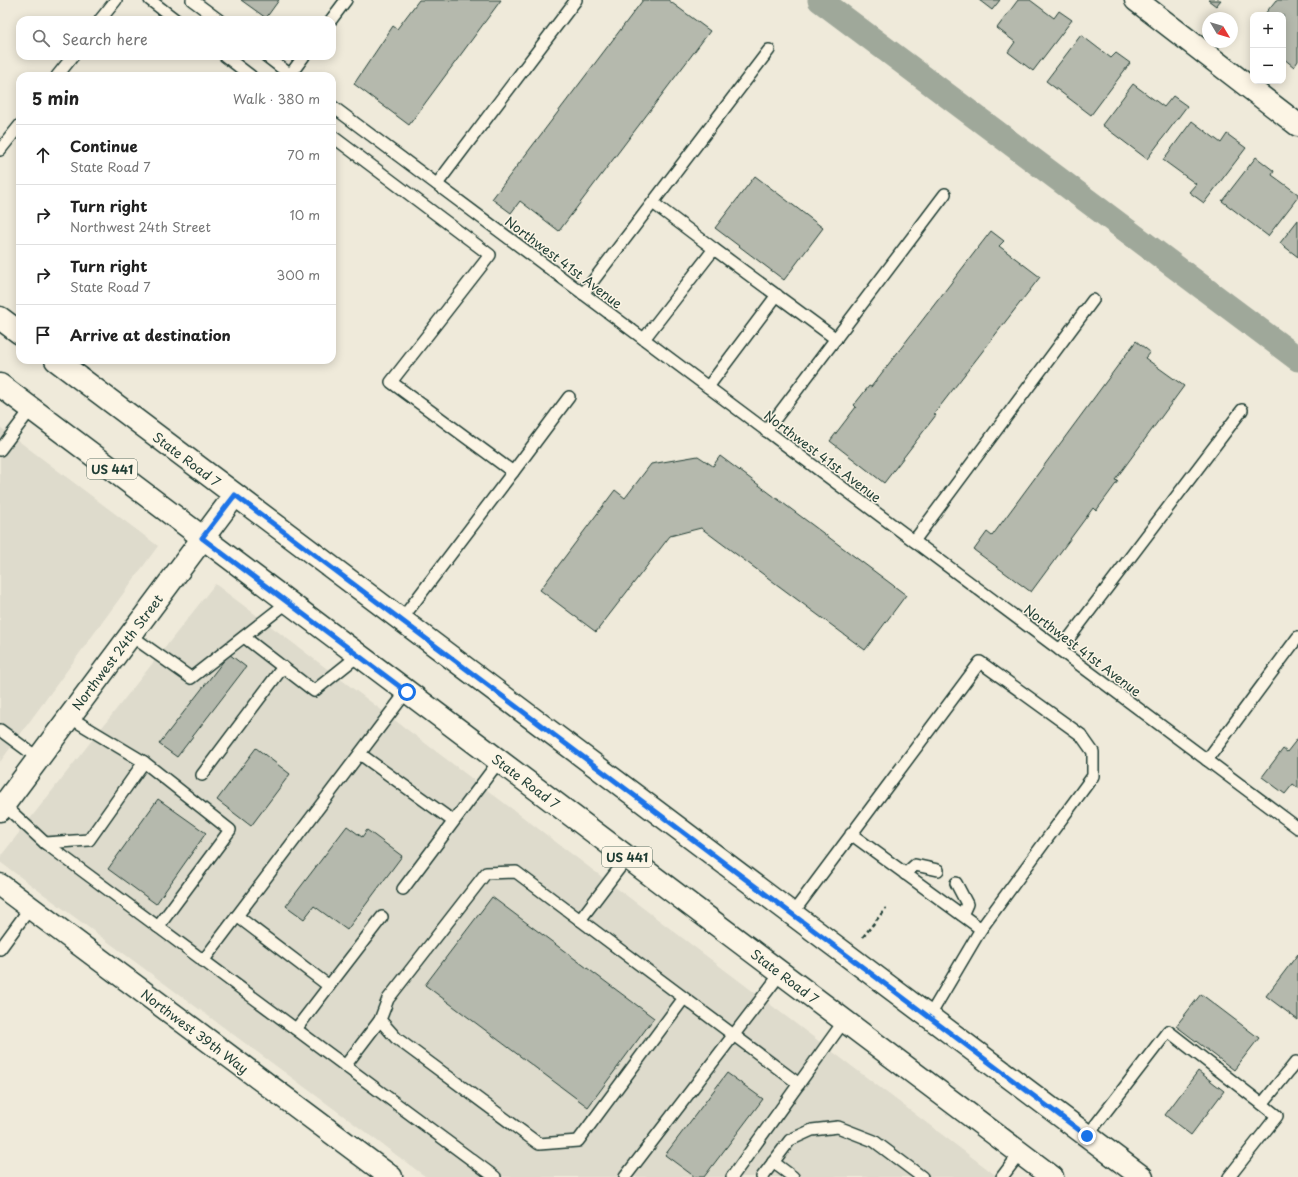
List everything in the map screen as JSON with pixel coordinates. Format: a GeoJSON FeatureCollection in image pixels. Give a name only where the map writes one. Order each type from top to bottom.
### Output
{"type":"FeatureCollection","features":[{"type":"Feature","properties":{"kind":"main road"},"geometry":{"type":"LineString","coordinates":[[1136,0],[1298,125]]}},
{"type":"Feature","properties":{"kind":"main road"},"geometry":{"type":"LineString","coordinates":[[0,318],[16,330]]}},
{"type":"Feature","properties":{"kind":"main road","name":"State Road 7"},"geometry":{"type":"LineString","coordinates":[[61,364],[1142,1177]]}},
{"type":"Feature","properties":{"kind":"main road","name":"State Road 7"},"geometry":{"type":"LineString","coordinates":[[0,385],[1052,1177]]}},
{"type":"Feature","properties":{"kind":"main road","name":"Northwest 24th Street"},"geometry":{"type":"LineString","coordinates":[[2,807],[235,495]]}},
{"type":"Feature","properties":{"kind":"main road","name":"Northwest 39th Way"},"geometry":{"type":"LineString","coordinates":[[0,885],[391,1177]]}},
{"type":"Feature","properties":{"kind":"lane"},"geometry":{"type":"LineString","coordinates":[[103,16],[116,0]]}},
{"type":"Feature","properties":{"kind":"lane"},"geometry":{"type":"LineString","coordinates":[[150,0],[171,16]]}},
{"type":"Feature","properties":{"kind":"lane"},"geometry":{"type":"LineString","coordinates":[[192,0],[213,16]]}},
{"type":"Feature","properties":{"kind":"lane"},"geometry":{"type":"LineString","coordinates":[[334,16],[346,0]]}},
{"type":"Feature","properties":{"kind":"lane"},"geometry":{"type":"LineString","coordinates":[[437,184],[576,0]]}},
{"type":"Feature","properties":{"kind":"lane"},"geometry":{"type":"LineString","coordinates":[[583,294],[769,50]]}},
{"type":"Feature","properties":{"kind":"lane"},"geometry":{"type":"LineString","coordinates":[[60,72],[70,60]]}},
{"type":"Feature","properties":{"kind":"lane"},"geometry":{"type":"LineString","coordinates":[[230,60],[246,72]]}},
{"type":"Feature","properties":{"kind":"lane"},"geometry":{"type":"LineString","coordinates":[[271,60],[287,72]]}},
{"type":"Feature","properties":{"kind":"lane"},"geometry":{"type":"LineString","coordinates":[[293,72],[301,60]]}},
{"type":"Feature","properties":{"kind":"lane","name":"Northwest 41st Avenue"},"geometry":{"type":"LineString","coordinates":[[336,109],[1298,828]]}},
{"type":"Feature","properties":{"kind":"lane"},"geometry":{"type":"LineString","coordinates":[[0,150],[16,130]]}},
{"type":"Feature","properties":{"kind":"lane"},"geometry":{"type":"LineString","coordinates":[[336,139],[490,255],[391,382],[513,472]]}},
{"type":"Feature","properties":{"kind":"lane"},"geometry":{"type":"LineString","coordinates":[[766,431],[945,194]]}},
{"type":"Feature","properties":{"kind":"lane"},"geometry":{"type":"LineString","coordinates":[[653,203],[714,250],[836,339]]}},
{"type":"Feature","properties":{"kind":"lane"},"geometry":{"type":"LineString","coordinates":[[644,339],[714,250]]}},
{"type":"Feature","properties":{"kind":"lane"},"geometry":{"type":"LineString","coordinates":[[708,387],[777,296]]}},
{"type":"Feature","properties":{"kind":"lane"},"geometry":{"type":"LineString","coordinates":[[914,541],[1093,300]]}},
{"type":"Feature","properties":{"kind":"lane"},"geometry":{"type":"LineString","coordinates":[[401,620],[569,397]]}},
{"type":"Feature","properties":{"kind":"lane"},"geometry":{"type":"LineString","coordinates":[[0,450],[31,409]]}},
{"type":"Feature","properties":{"kind":"lane"},"geometry":{"type":"LineString","coordinates":[[1060,650],[1242,410]]}},
{"type":"Feature","properties":{"kind":"lane"},"geometry":{"type":"LineString","coordinates":[[130,635],[191,678],[288,602]]}},
{"type":"Feature","properties":{"kind":"lane"},"geometry":{"type":"LineString","coordinates":[[244,637],[314,691],[359,655]]}},
{"type":"Feature","properties":{"kind":"lane"},"geometry":{"type":"LineString","coordinates":[[1207,760],[1298,637]]}},
{"type":"Feature","properties":{"kind":"lane"},"geometry":{"type":"LineString","coordinates":[[792,914],[980,662],[1081,735],[1093,752],[1093,776],[981,929],[929,1017]]}},
{"type":"Feature","properties":{"kind":"lane"},"geometry":{"type":"LineString","coordinates":[[202,775],[283,667]]}},
{"type":"Feature","properties":{"kind":"lane"},"geometry":{"type":"LineString","coordinates":[[204,961],[407,692]]}},
{"type":"Feature","properties":{"kind":"lane"},"geometry":{"type":"LineString","coordinates":[[69,717],[144,762],[230,830],[158,927]]}},
{"type":"Feature","properties":{"kind":"lane"},"geometry":{"type":"LineString","coordinates":[[0,730],[38,758]]}},
{"type":"Feature","properties":{"kind":"lane"},"geometry":{"type":"LineString","coordinates":[[360,754],[453,821]]}},
{"type":"Feature","properties":{"kind":"lane"},"geometry":{"type":"LineString","coordinates":[[402,889],[498,761]]}},
{"type":"Feature","properties":{"kind":"lane"},"geometry":{"type":"LineString","coordinates":[[45,843],[89,840],[144,762]]}},
{"type":"Feature","properties":{"kind":"lane"},"geometry":{"type":"LineString","coordinates":[[2,807],[45,843],[495,1177]]}},
{"type":"Feature","properties":{"kind":"lane"},"geometry":{"type":"LineString","coordinates":[[851,834],[981,929]]}},
{"type":"Feature","properties":{"kind":"lane"},"geometry":{"type":"LineString","coordinates":[[580,920],[627,858]]}},
{"type":"Feature","properties":{"kind":"lane"},"geometry":{"type":"LineString","coordinates":[[905,874],[915,865],[938,870]]}},
{"type":"Feature","properties":{"kind":"lane"},"geometry":{"type":"LineString","coordinates":[[345,1066],[380,1020],[388,999],[486,873],[516,872],[799,1084]]}},
{"type":"Feature","properties":{"kind":"lane"},"geometry":{"type":"LineString","coordinates":[[956,883],[967,904],[962,915]]}},
{"type":"Feature","properties":{"kind":"lane"},"geometry":{"type":"LineString","coordinates":[[0,949],[30,908]]}},
{"type":"Feature","properties":{"kind":"lane"},"geometry":{"type":"LineString","coordinates":[[237,916],[329,986]]}},
{"type":"Feature","properties":{"kind":"lane"},"geometry":{"type":"LineString","coordinates":[[296,1029],[382,918]]}},
{"type":"Feature","properties":{"kind":"lane"},"geometry":{"type":"LineString","coordinates":[[625,1177],[780,973]]}},
{"type":"Feature","properties":{"kind":"lane"},"geometry":{"type":"LineString","coordinates":[[380,1020],[396,1038],[539,1144],[578,1141],[684,998]]}},
{"type":"Feature","properties":{"kind":"lane"},"geometry":{"type":"LineString","coordinates":[[732,1177],[844,1021]]}},
{"type":"Feature","properties":{"kind":"lane"},"geometry":{"type":"LineString","coordinates":[[1087,1136],[1168,1031],[1277,1116],[1229,1177]]}},
{"type":"Feature","properties":{"kind":"lane"},"geometry":{"type":"LineString","coordinates":[[1262,1104],[1296,1062],[1298,1064]]}},
{"type":"Feature","properties":{"kind":"lane"},"geometry":{"type":"LineString","coordinates":[[762,1177],[790,1140],[812,1130],[838,1127],[874,1141],[922,1177]]}},
{"type":"Feature","properties":{"kind":"lane"},"geometry":{"type":"LineString","coordinates":[[1002,1177],[1020,1153]]}},
{"type":"Feature","properties":{"kind":"lane"},"geometry":{"type":"LineString","coordinates":[[773,1162],[794,1177]]}},
{"type":"Feature","properties":{"kind":"path"},"geometry":{"type":"LineString","coordinates":[[863,937],[886,908]]}},
{"type":"Feature","properties":{"kind":"shaded area"},"geometry":{"type":"Polygon","coordinates":[[[0,427],[158,546],[0,762],[0,427]]]}},
{"type":"Feature","properties":{"kind":"shaded area"},"geometry":{"type":"Polygon","coordinates":[[[215,584],[998,1177],[426,1177],[0,862],[0,857],[215,584]]]}},
{"type":"Feature","properties":{"kind":"building"},"geometry":{"type":"Polygon","coordinates":[[[241,0],[279,0],[267,16],[263,16],[241,0]]]}},
{"type":"Feature","properties":{"kind":"building"},"geometry":{"type":"Polygon","coordinates":[[[419,0],[501,0],[409,125],[354,84],[393,26],[397,29],[419,0]]]}},
{"type":"Feature","properties":{"kind":"building"},"geometry":{"type":"Polygon","coordinates":[[[643,0],[668,0],[710,31],[559,231],[520,201],[511,213],[492,199],[643,0]]]}},
{"type":"Feature","properties":{"kind":"building"},"geometry":{"type":"Polygon","coordinates":[[[979,0],[1000,0],[992,10],[979,0]]]}},
{"type":"Feature","properties":{"kind":"building"},"geometry":{"type":"Polygon","coordinates":[[[1018,0],[1030,0],[1054,18],[1059,11],[1072,20],[1033,71],[1008,52],[1015,42],[997,28],[1018,0]]]}},
{"type":"Feature","properties":{"kind":"building"},"geometry":{"type":"Polygon","coordinates":[[[1208,0],[1221,0],[1216,6],[1208,0]]]}},
{"type":"Feature","properties":{"kind":"building"},"geometry":{"type":"Polygon","coordinates":[[[1276,0],[1298,0],[1298,61],[1294,67],[1286,60],[1286,12],[1266,12],[1276,0]]]}},
{"type":"Feature","properties":{"kind":"building"},"geometry":{"type":"Polygon","coordinates":[[[1081,35],[1111,58],[1116,53],[1130,63],[1091,115],[1046,81],[1081,35]]]}},
{"type":"Feature","properties":{"kind":"building"},"geometry":{"type":"Polygon","coordinates":[[[1133,84],[1164,107],[1173,96],[1187,106],[1147,159],[1102,125],[1133,84]]]}},
{"type":"Feature","properties":{"kind":"building"},"geometry":{"type":"Polygon","coordinates":[[[1192,121],[1221,143],[1227,134],[1246,148],[1204,203],[1189,192],[1196,184],[1163,160],[1192,121]]]}},
{"type":"Feature","properties":{"kind":"building"},"geometry":{"type":"Polygon","coordinates":[[[1256,157],[1274,171],[1272,175],[1298,194],[1298,197],[1268,236],[1222,201],[1256,157]]]}},
{"type":"Feature","properties":{"kind":"building"},"geometry":{"type":"Polygon","coordinates":[[[755,176],[823,228],[784,280],[715,228],[755,176]]]}},
{"type":"Feature","properties":{"kind":"building"},"geometry":{"type":"Polygon","coordinates":[[[1298,220],[1298,257],[1280,243],[1298,220]]]}},
{"type":"Feature","properties":{"kind":"building"},"geometry":{"type":"Polygon","coordinates":[[[991,231],[1004,241],[999,246],[1040,277],[934,414],[936,415],[884,483],[830,441],[856,407],[854,405],[869,386],[871,387],[991,231]]]}},
{"type":"Feature","properties":{"kind":"building"},"geometry":{"type":"Polygon","coordinates":[[[1136,341],[1150,352],[1145,358],[1184,386],[1115,480],[1118,481],[1096,511],[1093,508],[1031,592],[974,550],[987,532],[992,536],[1136,341]]]}},
{"type":"Feature","properties":{"kind":"building"},"geometry":{"type":"Polygon","coordinates":[[[698,456],[713,466],[720,456],[906,595],[865,650],[701,528],[670,536],[596,632],[540,590],[615,490],[625,498],[651,464],[698,456]]]}},
{"type":"Feature","properties":{"kind":"building"},"geometry":{"type":"Polygon","coordinates":[[[229,654],[246,667],[177,757],[159,744],[229,654]]]}},
{"type":"Feature","properties":{"kind":"building"},"geometry":{"type":"Polygon","coordinates":[[[1298,738],[1298,788],[1293,784],[1285,794],[1262,777],[1283,749],[1287,752],[1298,738]]]}},
{"type":"Feature","properties":{"kind":"building"},"geometry":{"type":"Polygon","coordinates":[[[256,748],[290,774],[251,826],[217,800],[256,748]]]}},
{"type":"Feature","properties":{"kind":"building"},"geometry":{"type":"Polygon","coordinates":[[[158,799],[206,833],[156,904],[108,869],[158,799]]]}},
{"type":"Feature","properties":{"kind":"building"},"geometry":{"type":"Polygon","coordinates":[[[347,826],[362,837],[367,830],[402,856],[347,930],[314,906],[304,919],[286,906],[347,826]]]}},
{"type":"Feature","properties":{"kind":"building"},"geometry":{"type":"Polygon","coordinates":[[[492,897],[654,1018],[588,1107],[425,985],[492,897]]]}},
{"type":"Feature","properties":{"kind":"building"},"geometry":{"type":"Polygon","coordinates":[[[1298,954],[1298,1020],[1266,996],[1298,954]]]}},
{"type":"Feature","properties":{"kind":"building"},"geometry":{"type":"Polygon","coordinates":[[[1201,994],[1259,1038],[1234,1070],[1176,1026],[1201,994]]]}},
{"type":"Feature","properties":{"kind":"building"},"geometry":{"type":"Polygon","coordinates":[[[1198,1071],[1224,1091],[1191,1135],[1165,1115],[1198,1071]]]}},
{"type":"Feature","properties":{"kind":"building"},"geometry":{"type":"Polygon","coordinates":[[[727,1073],[763,1099],[704,1177],[695,1177],[665,1155],[727,1073]]]}},
{"type":"Feature","properties":{"kind":"waterway"},"geometry":{"type":"LineString","coordinates":[[820,0],[1298,359]]}},
{"type":"Feature","properties":{"kind":"route"},"geometry":{"type":"LineString","coordinates":[[407,692],[202,538],[235,495],[1087,1136]]}}]}
